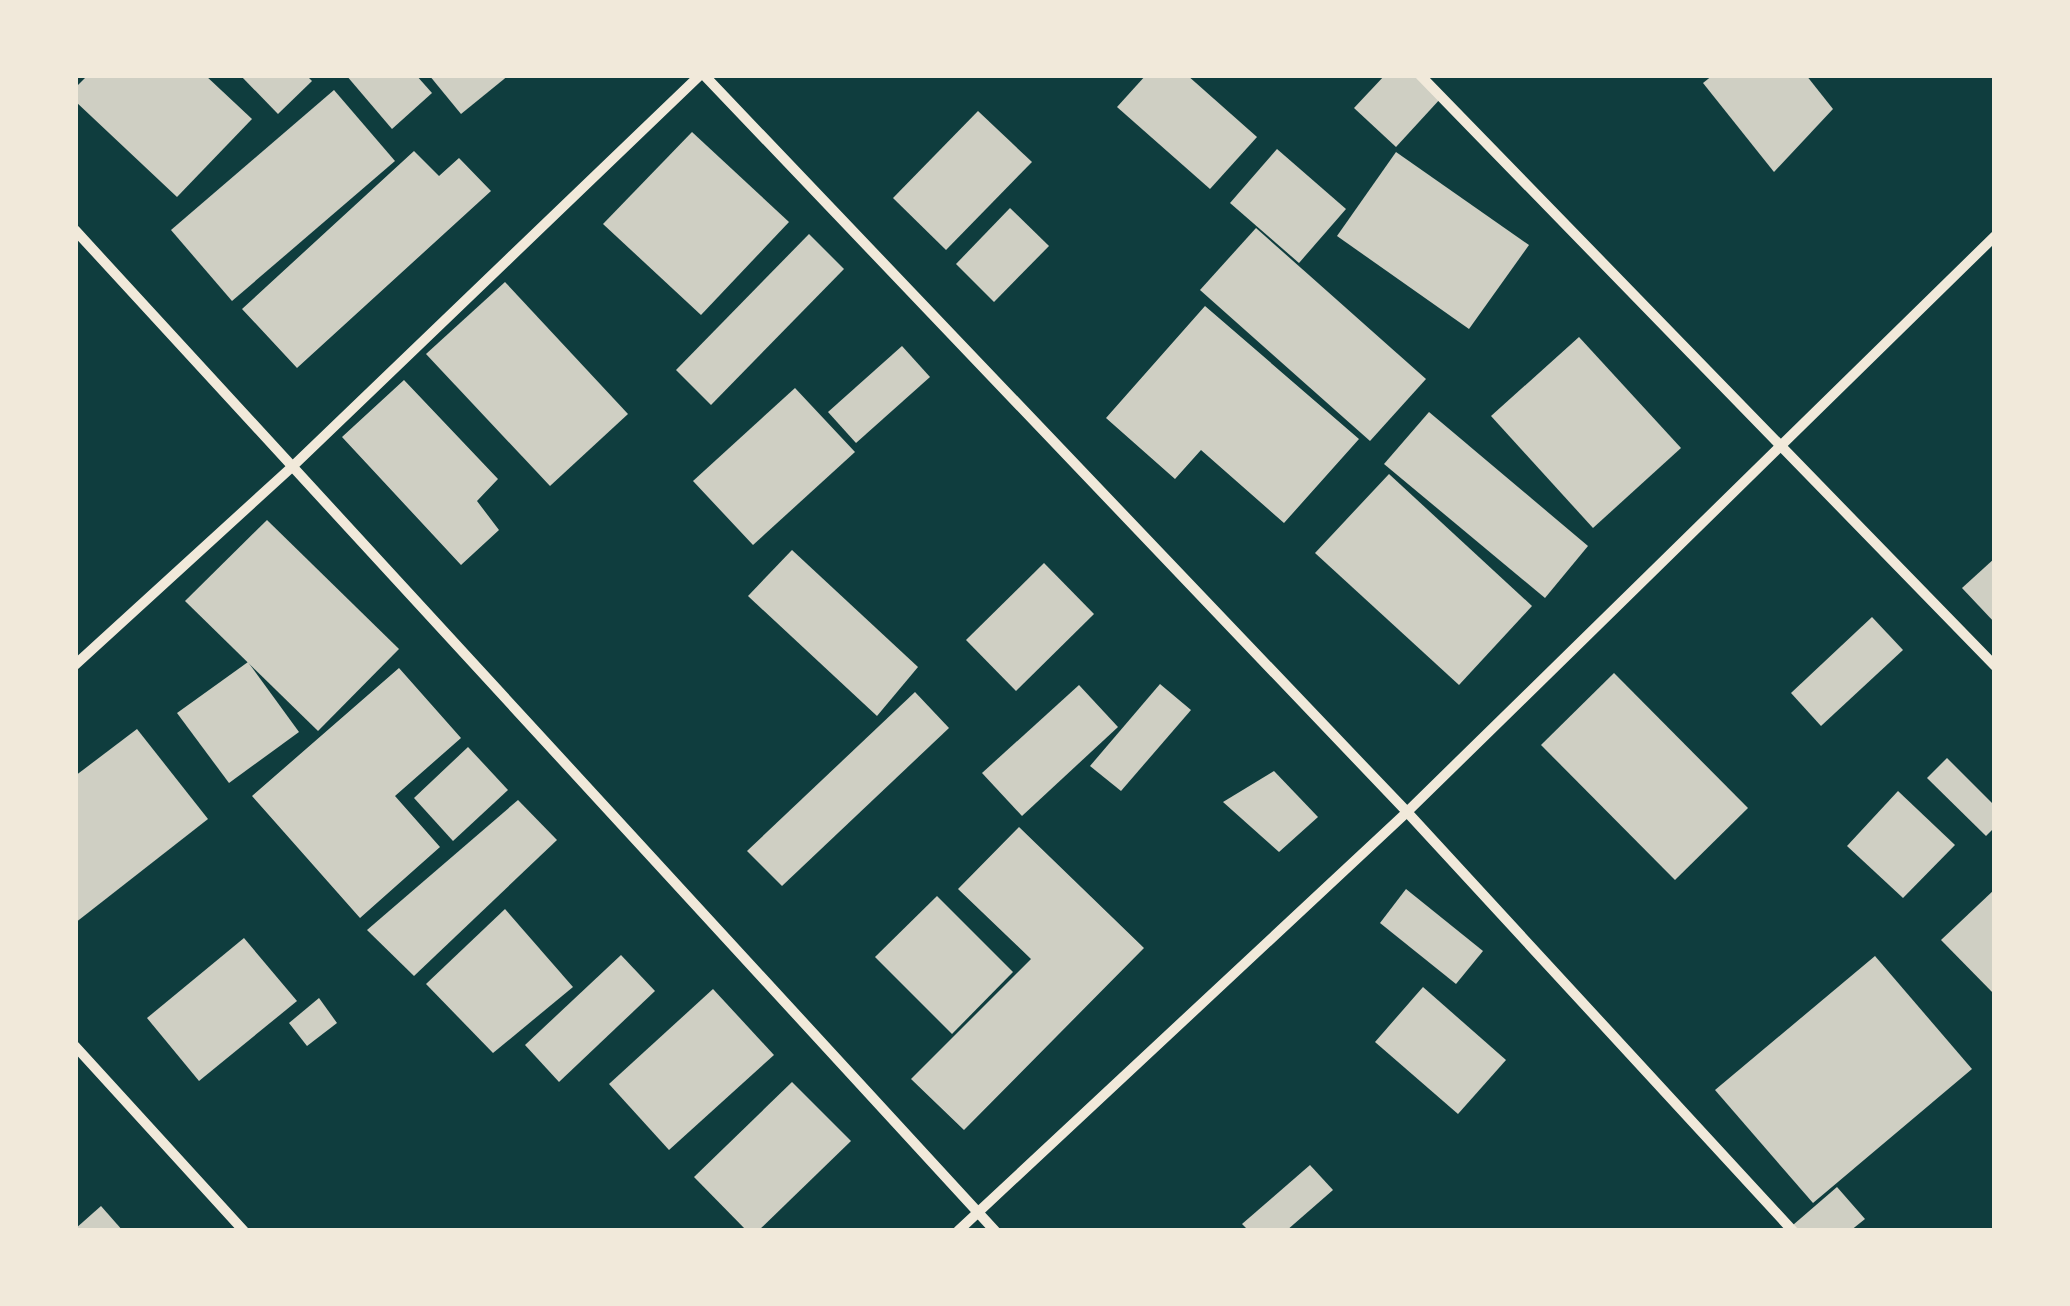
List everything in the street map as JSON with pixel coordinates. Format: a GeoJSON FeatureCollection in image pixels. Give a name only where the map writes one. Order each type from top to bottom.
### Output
{"type":"FeatureCollection","features":[{"type":"Feature","properties":{"kind":"street"},"geometry":{"type":"LineString","coordinates":[[75,665],[293,466],[702,75],[1407,812],[1792,1231]]}},
{"type":"Feature","properties":{"kind":"street"},"geometry":{"type":"LineString","coordinates":[[1420,75],[1782,442],[1995,666]]}},
{"type":"Feature","properties":{"kind":"street"},"geometry":{"type":"LineString","coordinates":[[75,230],[995,1231]]}},
{"type":"Feature","properties":{"kind":"street"},"geometry":{"type":"LineString","coordinates":[[958,1231],[1407,812],[1995,236]]}},
{"type":"Feature","properties":{"kind":"street"},"geometry":{"type":"LineString","coordinates":[[75,1046],[244,1231]]}},
{"type":"Feature","properties":{"kind":"building"},"geometry":{"type":"Polygon","coordinates":[[[88,75],[205,75],[252,119],[177,197],[75,101],[75,88],[88,75]]]}},
{"type":"Feature","properties":{"kind":"building"},"geometry":{"type":"Polygon","coordinates":[[[240,75],[306,75],[312,81],[278,114],[240,75]]]}},
{"type":"Feature","properties":{"kind":"building"},"geometry":{"type":"Polygon","coordinates":[[[346,75],[416,75],[432,93],[392,129],[346,75]]]}},
{"type":"Feature","properties":{"kind":"building"},"geometry":{"type":"Polygon","coordinates":[[[429,75],[509,75],[461,114],[429,75]]]}},
{"type":"Feature","properties":{"kind":"building"},"geometry":{"type":"Polygon","coordinates":[[[1146,75],[1187,75],[1257,137],[1210,189],[1117,107],[1146,75]]]}},
{"type":"Feature","properties":{"kind":"building"},"geometry":{"type":"Polygon","coordinates":[[[1385,75],[1415,75],[1441,98],[1396,147],[1354,108],[1385,75]]]}},
{"type":"Feature","properties":{"kind":"building"},"geometry":{"type":"Polygon","coordinates":[[[1713,75],[1806,75],[1833,109],[1774,172],[1703,83],[1713,75]]]}},
{"type":"Feature","properties":{"kind":"building"},"geometry":{"type":"Polygon","coordinates":[[[334,90],[395,161],[232,301],[171,230],[334,90]]]}},
{"type":"Feature","properties":{"kind":"building"},"geometry":{"type":"Polygon","coordinates":[[[978,111],[1032,162],[946,250],[893,198],[978,111]]]}},
{"type":"Feature","properties":{"kind":"building"},"geometry":{"type":"Polygon","coordinates":[[[692,132],[789,222],[701,315],[603,224],[692,132]]]}},
{"type":"Feature","properties":{"kind":"building"},"geometry":{"type":"Polygon","coordinates":[[[1277,149],[1346,209],[1299,263],[1230,203],[1277,149]]]}},
{"type":"Feature","properties":{"kind":"building"},"geometry":{"type":"Polygon","coordinates":[[[414,151],[439,176],[459,158],[491,191],[297,368],[242,309],[414,151]]]}},
{"type":"Feature","properties":{"kind":"building"},"geometry":{"type":"Polygon","coordinates":[[[1396,152],[1529,245],[1469,329],[1337,236],[1396,152]]]}},
{"type":"Feature","properties":{"kind":"building"},"geometry":{"type":"Polygon","coordinates":[[[1010,208],[1049,246],[994,302],[956,264],[1010,208]]]}},
{"type":"Feature","properties":{"kind":"building"},"geometry":{"type":"Polygon","coordinates":[[[1256,228],[1426,379],[1370,441],[1200,290],[1256,228]]]}},
{"type":"Feature","properties":{"kind":"building"},"geometry":{"type":"Polygon","coordinates":[[[809,234],[844,269],[711,405],[676,370],[809,234]]]}},
{"type":"Feature","properties":{"kind":"building"},"geometry":{"type":"Polygon","coordinates":[[[505,282],[628,414],[550,486],[426,354],[505,282]]]}},
{"type":"Feature","properties":{"kind":"building"},"geometry":{"type":"Polygon","coordinates":[[[1205,306],[1359,439],[1284,523],[1201,450],[1175,479],[1106,418],[1205,306]]]}},
{"type":"Feature","properties":{"kind":"building"},"geometry":{"type":"Polygon","coordinates":[[[1579,337],[1681,448],[1593,528],[1491,416],[1579,337]]]}},
{"type":"Feature","properties":{"kind":"building"},"geometry":{"type":"Polygon","coordinates":[[[902,346],[930,377],[856,443],[828,412],[902,346]]]}},
{"type":"Feature","properties":{"kind":"building"},"geometry":{"type":"Polygon","coordinates":[[[404,380],[498,479],[477,501],[499,530],[461,565],[342,437],[404,380]]]}},
{"type":"Feature","properties":{"kind":"building"},"geometry":{"type":"Polygon","coordinates":[[[795,388],[855,452],[753,545],[693,481],[795,388]]]}},
{"type":"Feature","properties":{"kind":"building"},"geometry":{"type":"Polygon","coordinates":[[[1429,412],[1588,546],[1545,598],[1384,464],[1429,412]]]}},
{"type":"Feature","properties":{"kind":"building"},"geometry":{"type":"Polygon","coordinates":[[[1389,474],[1532,606],[1459,685],[1315,553],[1389,474]]]}},
{"type":"Feature","properties":{"kind":"building"},"geometry":{"type":"Polygon","coordinates":[[[267,520],[399,649],[318,731],[185,601],[267,520]]]}},
{"type":"Feature","properties":{"kind":"building"},"geometry":{"type":"Polygon","coordinates":[[[792,550],[918,667],[877,716],[748,596],[792,550]]]}},
{"type":"Feature","properties":{"kind":"building"},"geometry":{"type":"Polygon","coordinates":[[[1995,558],[1995,623],[1962,588],[1995,558]]]}},
{"type":"Feature","properties":{"kind":"building"},"geometry":{"type":"Polygon","coordinates":[[[1044,563],[1094,614],[1016,691],[966,640],[1044,563]]]}},
{"type":"Feature","properties":{"kind":"building"},"geometry":{"type":"Polygon","coordinates":[[[1872,617],[1903,650],[1821,726],[1791,693],[1872,617]]]}},
{"type":"Feature","properties":{"kind":"building"},"geometry":{"type":"Polygon","coordinates":[[[248,662],[299,732],[229,783],[177,713],[248,662]]]}},
{"type":"Feature","properties":{"kind":"building"},"geometry":{"type":"Polygon","coordinates":[[[399,668],[461,738],[395,796],[440,847],[360,918],[252,796],[399,668]]]}},
{"type":"Feature","properties":{"kind":"building"},"geometry":{"type":"Polygon","coordinates":[[[1614,673],[1748,808],[1675,880],[1541,745],[1614,673]]]}},
{"type":"Feature","properties":{"kind":"building"},"geometry":{"type":"Polygon","coordinates":[[[1160,684],[1191,710],[1121,791],[1090,766],[1160,684]]]}},
{"type":"Feature","properties":{"kind":"building"},"geometry":{"type":"Polygon","coordinates":[[[1079,685],[1118,727],[1022,816],[982,773],[1079,685]]]}},
{"type":"Feature","properties":{"kind":"building"},"geometry":{"type":"Polygon","coordinates":[[[915,692],[949,728],[782,886],[747,851],[915,692]]]}},
{"type":"Feature","properties":{"kind":"building"},"geometry":{"type":"Polygon","coordinates":[[[137,729],[208,819],[75,923],[75,776],[137,729]]]}},
{"type":"Feature","properties":{"kind":"building"},"geometry":{"type":"Polygon","coordinates":[[[468,747],[508,790],[453,841],[414,798],[468,747]]]}},
{"type":"Feature","properties":{"kind":"building"},"geometry":{"type":"Polygon","coordinates":[[[1947,758],[1995,806],[1995,827],[1986,836],[1927,778],[1947,758]]]}},
{"type":"Feature","properties":{"kind":"building"},"geometry":{"type":"Polygon","coordinates":[[[1274,771],[1318,817],[1279,852],[1223,802],[1274,771]]]}},
{"type":"Feature","properties":{"kind":"building"},"geometry":{"type":"Polygon","coordinates":[[[1898,791],[1955,845],[1903,898],[1847,846],[1898,791]]]}},
{"type":"Feature","properties":{"kind":"building"},"geometry":{"type":"Polygon","coordinates":[[[518,800],[557,840],[414,976],[367,930],[518,800]]]}},
{"type":"Feature","properties":{"kind":"building"},"geometry":{"type":"Polygon","coordinates":[[[1019,827],[1144,948],[964,1130],[911,1079],[1031,959],[958,889],[1019,827]]]}},
{"type":"Feature","properties":{"kind":"building"},"geometry":{"type":"Polygon","coordinates":[[[1406,889],[1483,951],[1456,984],[1380,923],[1406,889]]]}},
{"type":"Feature","properties":{"kind":"building"},"geometry":{"type":"Polygon","coordinates":[[[1995,889],[1995,995],[1941,940],[1995,889]]]}},
{"type":"Feature","properties":{"kind":"building"},"geometry":{"type":"Polygon","coordinates":[[[937,896],[1013,972],[952,1034],[875,957],[937,896]]]}},
{"type":"Feature","properties":{"kind":"building"},"geometry":{"type":"Polygon","coordinates":[[[505,909],[573,987],[493,1053],[426,984],[505,909]]]}},
{"type":"Feature","properties":{"kind":"building"},"geometry":{"type":"Polygon","coordinates":[[[244,938],[297,1001],[199,1081],[147,1018],[244,938]]]}},
{"type":"Feature","properties":{"kind":"building"},"geometry":{"type":"Polygon","coordinates":[[[621,955],[655,991],[559,1082],[525,1045],[621,955]]]}},
{"type":"Feature","properties":{"kind":"building"},"geometry":{"type":"Polygon","coordinates":[[[1875,956],[1972,1069],[1813,1203],[1715,1090],[1875,956]]]}},
{"type":"Feature","properties":{"kind":"building"},"geometry":{"type":"Polygon","coordinates":[[[1423,987],[1506,1060],[1458,1114],[1375,1042],[1423,987]]]}},
{"type":"Feature","properties":{"kind":"building"},"geometry":{"type":"Polygon","coordinates":[[[713,989],[774,1055],[669,1150],[609,1084],[713,989]]]}},
{"type":"Feature","properties":{"kind":"building"},"geometry":{"type":"Polygon","coordinates":[[[319,998],[337,1023],[307,1046],[289,1023],[319,998]]]}},
{"type":"Feature","properties":{"kind":"building"},"geometry":{"type":"Polygon","coordinates":[[[792,1082],[851,1141],[758,1231],[747,1231],[694,1177],[792,1082]]]}},
{"type":"Feature","properties":{"kind":"building"},"geometry":{"type":"Polygon","coordinates":[[[1310,1165],[1333,1190],[1286,1231],[1249,1231],[1242,1224],[1310,1165]]]}},
{"type":"Feature","properties":{"kind":"building"},"geometry":{"type":"Polygon","coordinates":[[[1837,1187],[1865,1219],[1850,1231],[1786,1231],[1837,1187]]]}},
{"type":"Feature","properties":{"kind":"building"},"geometry":{"type":"Polygon","coordinates":[[[101,1206],[123,1231],[75,1231],[75,1229],[101,1206]]]}}]}
